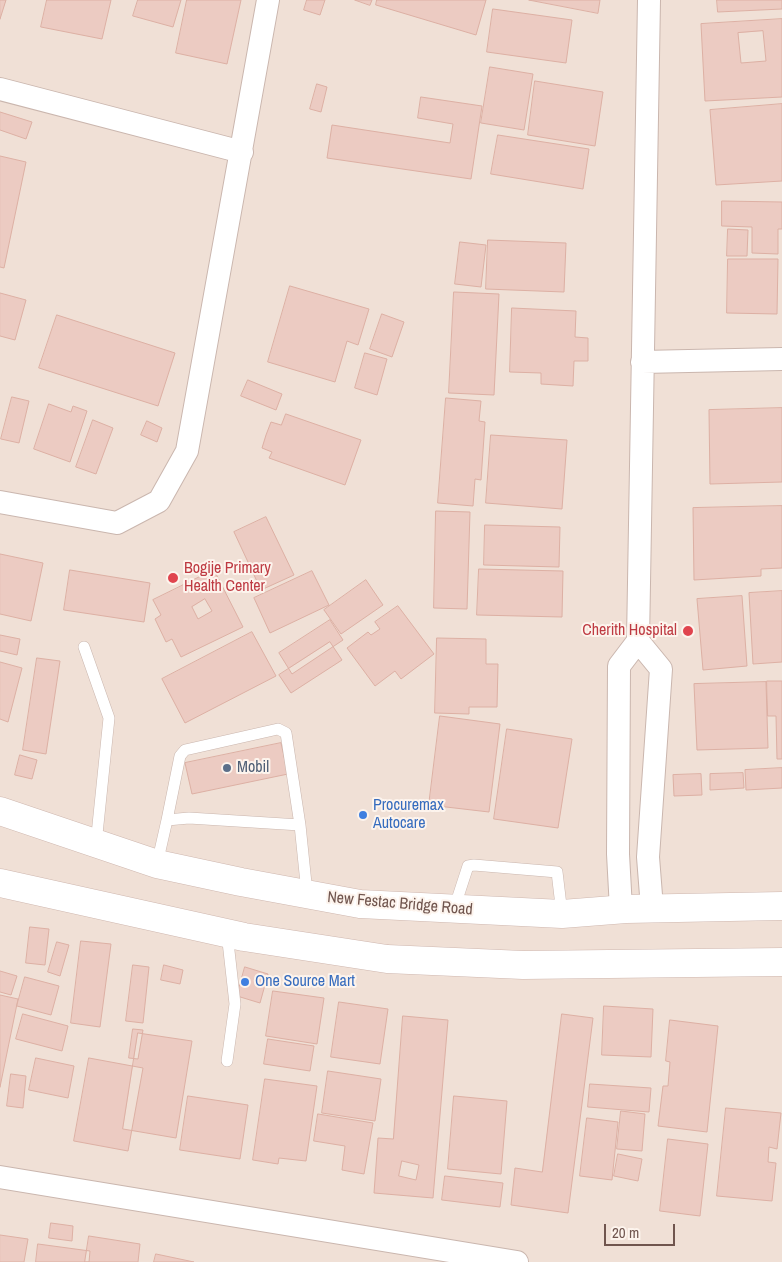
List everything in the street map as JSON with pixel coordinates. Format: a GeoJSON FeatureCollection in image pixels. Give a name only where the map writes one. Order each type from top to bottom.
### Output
{"type":"FeatureCollection","features":[{"type":"Feature","properties":{"kind":"main road","name":"New Festac Bridge Road"},"geometry":{"type":"LineString","coordinates":[[0,811],[157,864],[360,904],[562,914],[621,909],[782,906]]}},
{"type":"Feature","properties":{"kind":"main road"},"geometry":{"type":"LineString","coordinates":[[0,883],[227,933],[387,958],[523,965],[782,962]]}},
{"type":"Feature","properties":{"kind":"street"},"geometry":{"type":"LineString","coordinates":[[0,502],[117,523],[159,501],[186,451],[242,152],[268,0]]}},
{"type":"Feature","properties":{"kind":"street"},"geometry":{"type":"LineString","coordinates":[[621,909],[618,854],[619,666],[638,641],[648,0]]}},
{"type":"Feature","properties":{"kind":"street"},"geometry":{"type":"LineString","coordinates":[[0,90],[242,152]]}},
{"type":"Feature","properties":{"kind":"street"},"geometry":{"type":"LineString","coordinates":[[642,362],[782,360]]}},
{"type":"Feature","properties":{"kind":"street"},"geometry":{"type":"LineString","coordinates":[[638,641],[661,669],[648,857],[652,908]]}},
{"type":"Feature","properties":{"kind":"street"},"geometry":{"type":"LineString","coordinates":[[0,1176],[517,1262]]}},
{"type":"Feature","properties":{"kind":"lane"},"geometry":{"type":"LineString","coordinates":[[84,647],[109,718],[96,844]]}},
{"type":"Feature","properties":{"kind":"lane"},"geometry":{"type":"LineString","coordinates":[[157,864],[180,756],[185,750],[278,728],[286,733],[300,825],[307,895]]}},
{"type":"Feature","properties":{"kind":"lane"},"geometry":{"type":"LineString","coordinates":[[167,820],[189,818],[300,825]]}},
{"type":"Feature","properties":{"kind":"lane"},"geometry":{"type":"LineString","coordinates":[[454,910],[468,866],[474,865],[557,872],[562,914]]}},
{"type":"Feature","properties":{"kind":"lane"},"geometry":{"type":"LineString","coordinates":[[227,933],[235,1004],[227,1061]]}},
{"type":"Feature","properties":{"kind":"shaded area"},"geometry":{"type":"Polygon","coordinates":[[[0,0],[782,0],[782,1262],[0,1262],[0,0]]]}},
{"type":"Feature","properties":{"kind":"building"},"geometry":{"type":"Polygon","coordinates":[[[0,0],[6,0],[0,19],[0,0]]]}},
{"type":"Feature","properties":{"kind":"building"},"geometry":{"type":"Polygon","coordinates":[[[47,0],[111,0],[102,39],[41,27],[47,0]]]}},
{"type":"Feature","properties":{"kind":"building"},"geometry":{"type":"Polygon","coordinates":[[[138,0],[181,0],[173,27],[133,16],[138,0]]]}},
{"type":"Feature","properties":{"kind":"building"},"geometry":{"type":"Polygon","coordinates":[[[187,0],[241,0],[227,64],[176,53],[187,0]]]}},
{"type":"Feature","properties":{"kind":"building"},"geometry":{"type":"Polygon","coordinates":[[[307,0],[325,0],[320,15],[304,10],[307,0]]]}},
{"type":"Feature","properties":{"kind":"building"},"geometry":{"type":"Polygon","coordinates":[[[355,0],[372,0],[370,5],[355,0]]]}},
{"type":"Feature","properties":{"kind":"building"},"geometry":{"type":"Polygon","coordinates":[[[377,0],[486,0],[476,35],[376,5],[377,0]]]}},
{"type":"Feature","properties":{"kind":"building"},"geometry":{"type":"Polygon","coordinates":[[[529,0],[600,0],[598,13],[529,0]]]}},
{"type":"Feature","properties":{"kind":"building"},"geometry":{"type":"Polygon","coordinates":[[[717,0],[782,0],[782,9],[718,12],[717,0]]]}},
{"type":"Feature","properties":{"kind":"building"},"geometry":{"type":"Polygon","coordinates":[[[493,9],[572,20],[566,63],[487,52],[493,9]]]}},
{"type":"Feature","properties":{"kind":"building"},"geometry":{"type":"Polygon","coordinates":[[[782,19],[782,97],[705,101],[701,24],[782,19]],[[763,31],[738,33],[741,63],[766,61],[763,31]]]}},
{"type":"Feature","properties":{"kind":"building"},"geometry":{"type":"Polygon","coordinates":[[[490,67],[533,74],[524,130],[481,123],[490,67]]]}},
{"type":"Feature","properties":{"kind":"building"},"geometry":{"type":"Polygon","coordinates":[[[535,81],[603,92],[595,146],[528,135],[535,81]]]}},
{"type":"Feature","properties":{"kind":"building"},"geometry":{"type":"Polygon","coordinates":[[[317,84],[327,87],[321,112],[310,109],[317,84]]]}},
{"type":"Feature","properties":{"kind":"building"},"geometry":{"type":"Polygon","coordinates":[[[421,97],[482,106],[471,179],[327,158],[332,125],[450,143],[453,124],[418,118],[421,97]]]}},
{"type":"Feature","properties":{"kind":"building"},"geometry":{"type":"Polygon","coordinates":[[[782,104],[782,181],[716,185],[710,110],[782,104]]]}},
{"type":"Feature","properties":{"kind":"building"},"geometry":{"type":"Polygon","coordinates":[[[0,112],[32,122],[26,139],[0,130],[0,112]]]}},
{"type":"Feature","properties":{"kind":"building"},"geometry":{"type":"Polygon","coordinates":[[[498,135],[589,149],[583,189],[491,174],[498,135]]]}},
{"type":"Feature","properties":{"kind":"building"},"geometry":{"type":"Polygon","coordinates":[[[0,156],[26,162],[4,268],[0,267],[0,156]]]}},
{"type":"Feature","properties":{"kind":"building"},"geometry":{"type":"Polygon","coordinates":[[[722,201],[782,202],[782,229],[778,229],[778,254],[752,253],[752,227],[722,226],[722,201]]]}},
{"type":"Feature","properties":{"kind":"building"},"geometry":{"type":"Polygon","coordinates":[[[728,229],[748,230],[747,256],[727,256],[728,229]]]}},
{"type":"Feature","properties":{"kind":"building"},"geometry":{"type":"Polygon","coordinates":[[[488,240],[566,243],[564,292],[486,289],[488,240]]]}},
{"type":"Feature","properties":{"kind":"building"},"geometry":{"type":"Polygon","coordinates":[[[460,242],[486,245],[481,287],[455,284],[460,242]]]}},
{"type":"Feature","properties":{"kind":"building"},"geometry":{"type":"Polygon","coordinates":[[[728,259],[778,259],[777,314],[727,313],[728,259]]]}},
{"type":"Feature","properties":{"kind":"building"},"geometry":{"type":"Polygon","coordinates":[[[290,286],[369,309],[358,345],[347,341],[335,382],[268,362],[290,286]]]}},
{"type":"Feature","properties":{"kind":"building"},"geometry":{"type":"Polygon","coordinates":[[[454,292],[499,294],[494,395],[449,393],[454,292]]]}},
{"type":"Feature","properties":{"kind":"building"},"geometry":{"type":"Polygon","coordinates":[[[0,293],[26,300],[15,340],[0,336],[0,293]]]}},
{"type":"Feature","properties":{"kind":"building"},"geometry":{"type":"Polygon","coordinates":[[[512,308],[576,311],[575,337],[588,338],[588,361],[574,361],[573,386],[541,384],[541,373],[510,372],[512,308]]]}},
{"type":"Feature","properties":{"kind":"building"},"geometry":{"type":"Polygon","coordinates":[[[382,314],[404,322],[392,357],[370,349],[382,314]]]}},
{"type":"Feature","properties":{"kind":"building"},"geometry":{"type":"Polygon","coordinates":[[[57,315],[175,353],[158,406],[39,368],[57,315]]]}},
{"type":"Feature","properties":{"kind":"building"},"geometry":{"type":"Polygon","coordinates":[[[365,353],[387,359],[377,395],[355,388],[365,353]]]}},
{"type":"Feature","properties":{"kind":"building"},"geometry":{"type":"Polygon","coordinates":[[[248,380],[282,394],[276,410],[241,396],[248,380]]]}},
{"type":"Feature","properties":{"kind":"building"},"geometry":{"type":"Polygon","coordinates":[[[12,397],[29,401],[19,443],[1,439],[12,397]]]}},
{"type":"Feature","properties":{"kind":"building"},"geometry":{"type":"Polygon","coordinates":[[[446,398],[481,401],[479,421],[485,422],[481,480],[475,479],[473,506],[438,503],[446,398]]]}},
{"type":"Feature","properties":{"kind":"building"},"geometry":{"type":"Polygon","coordinates":[[[49,404],[71,412],[73,406],[87,411],[70,462],[34,449],[49,404]]]}},
{"type":"Feature","properties":{"kind":"building"},"geometry":{"type":"Polygon","coordinates":[[[782,408],[782,482],[710,484],[709,410],[782,408]]]}},
{"type":"Feature","properties":{"kind":"building"},"geometry":{"type":"Polygon","coordinates":[[[286,414],[361,440],[345,485],[269,458],[272,452],[262,448],[271,422],[281,425],[286,414]]]}},
{"type":"Feature","properties":{"kind":"building"},"geometry":{"type":"Polygon","coordinates":[[[93,420],[113,428],[96,474],[76,467],[93,420]]]}},
{"type":"Feature","properties":{"kind":"building"},"geometry":{"type":"Polygon","coordinates":[[[147,421],[162,428],[157,442],[141,435],[147,421]]]}},
{"type":"Feature","properties":{"kind":"building"},"geometry":{"type":"Polygon","coordinates":[[[491,435],[567,440],[562,509],[486,503],[491,435]]]}},
{"type":"Feature","properties":{"kind":"building"},"geometry":{"type":"Polygon","coordinates":[[[782,506],[782,568],[761,569],[761,576],[694,580],[693,508],[782,506]]]}},
{"type":"Feature","properties":{"kind":"building"},"geometry":{"type":"Polygon","coordinates":[[[436,511],[470,512],[467,609],[434,608],[436,511]]]}},
{"type":"Feature","properties":{"kind":"building"},"geometry":{"type":"Polygon","coordinates":[[[266,517],[294,575],[261,590],[234,532],[266,517]]]}},
{"type":"Feature","properties":{"kind":"building"},"geometry":{"type":"Polygon","coordinates":[[[485,525],[560,527],[559,567],[484,565],[485,525]]]}},
{"type":"Feature","properties":{"kind":"building"},"geometry":{"type":"Polygon","coordinates":[[[0,554],[43,563],[31,621],[0,614],[0,554]]]}},
{"type":"Feature","properties":{"kind":"building"},"geometry":{"type":"Polygon","coordinates":[[[479,569],[563,571],[562,617],[477,615],[479,569]]]}},
{"type":"Feature","properties":{"kind":"building"},"geometry":{"type":"Polygon","coordinates":[[[70,570],[150,583],[144,622],[64,610],[70,570]]]}},
{"type":"Feature","properties":{"kind":"building"},"geometry":{"type":"Polygon","coordinates":[[[214,570],[243,627],[181,657],[172,639],[166,642],[155,619],[161,615],[153,600],[214,570]],[[205,599],[192,607],[198,619],[212,611],[205,599]]]}},
{"type":"Feature","properties":{"kind":"building"},"geometry":{"type":"Polygon","coordinates":[[[312,571],[329,605],[270,633],[254,598],[312,571]]]}},
{"type":"Feature","properties":{"kind":"building"},"geometry":{"type":"Polygon","coordinates":[[[366,580],[383,605],[341,634],[324,610],[366,580]]]}},
{"type":"Feature","properties":{"kind":"building"},"geometry":{"type":"Polygon","coordinates":[[[782,591],[782,662],[753,664],[749,593],[782,591]]]}},
{"type":"Feature","properties":{"kind":"building"},"geometry":{"type":"Polygon","coordinates":[[[742,596],[747,666],[703,670],[697,599],[742,596]]]}},
{"type":"Feature","properties":{"kind":"building"},"geometry":{"type":"Polygon","coordinates":[[[398,606],[434,654],[401,679],[395,671],[375,686],[347,648],[368,632],[371,635],[380,629],[375,622],[398,606]]]}},
{"type":"Feature","properties":{"kind":"building"},"geometry":{"type":"Polygon","coordinates":[[[330,620],[343,640],[292,674],[279,653],[330,620]]]}},
{"type":"Feature","properties":{"kind":"building"},"geometry":{"type":"Polygon","coordinates":[[[252,632],[276,676],[185,723],[162,679],[252,632]]]}},
{"type":"Feature","properties":{"kind":"building"},"geometry":{"type":"Polygon","coordinates":[[[0,635],[20,639],[17,655],[0,651],[0,635]]]}},
{"type":"Feature","properties":{"kind":"building"},"geometry":{"type":"Polygon","coordinates":[[[437,638],[486,639],[486,664],[498,664],[497,707],[469,707],[469,714],[435,713],[437,638]]]}},
{"type":"Feature","properties":{"kind":"building"},"geometry":{"type":"Polygon","coordinates":[[[330,642],[342,660],[291,693],[279,675],[330,642]]]}},
{"type":"Feature","properties":{"kind":"building"},"geometry":{"type":"Polygon","coordinates":[[[37,658],[60,661],[46,754],[23,750],[37,658]]]}},
{"type":"Feature","properties":{"kind":"building"},"geometry":{"type":"Polygon","coordinates":[[[0,662],[22,668],[8,722],[0,719],[0,662]]]}},
{"type":"Feature","properties":{"kind":"building"},"geometry":{"type":"Polygon","coordinates":[[[767,681],[782,681],[782,759],[777,759],[776,716],[768,716],[767,681]]]}},
{"type":"Feature","properties":{"kind":"building"},"geometry":{"type":"Polygon","coordinates":[[[766,682],[768,748],[697,750],[694,684],[766,682]]]}},
{"type":"Feature","properties":{"kind":"building"},"geometry":{"type":"Polygon","coordinates":[[[440,716],[500,724],[489,812],[429,805],[440,716]]]}},
{"type":"Feature","properties":{"kind":"building"},"geometry":{"type":"Polygon","coordinates":[[[507,729],[572,739],[558,828],[494,819],[507,729]]]}},
{"type":"Feature","properties":{"kind":"building"},"geometry":{"type":"Polygon","coordinates":[[[281,743],[288,774],[192,794],[185,763],[281,743]]]}},
{"type":"Feature","properties":{"kind":"building"},"geometry":{"type":"Polygon","coordinates":[[[20,755],[37,760],[32,779],[15,775],[20,755]]]}},
{"type":"Feature","properties":{"kind":"building"},"geometry":{"type":"Polygon","coordinates":[[[782,768],[782,788],[746,790],[745,770],[782,768]]]}},
{"type":"Feature","properties":{"kind":"building"},"geometry":{"type":"Polygon","coordinates":[[[743,773],[744,788],[710,790],[710,774],[743,773]]]}},
{"type":"Feature","properties":{"kind":"building"},"geometry":{"type":"Polygon","coordinates":[[[701,774],[702,795],[674,796],[673,775],[701,774]]]}},
{"type":"Feature","properties":{"kind":"building"},"geometry":{"type":"Polygon","coordinates":[[[30,927],[49,929],[45,965],[26,963],[30,927]]]}},
{"type":"Feature","properties":{"kind":"building"},"geometry":{"type":"Polygon","coordinates":[[[81,941],[111,944],[100,1027],[71,1023],[81,941]]]}},
{"type":"Feature","properties":{"kind":"building"},"geometry":{"type":"Polygon","coordinates":[[[57,942],[69,945],[60,976],[48,972],[57,942]]]}},
{"type":"Feature","properties":{"kind":"building"},"geometry":{"type":"Polygon","coordinates":[[[133,965],[149,967],[143,1023],[126,1021],[133,965]]]}},
{"type":"Feature","properties":{"kind":"building"},"geometry":{"type":"Polygon","coordinates":[[[164,965],[183,970],[180,984],[161,980],[164,965]]]}},
{"type":"Feature","properties":{"kind":"building"},"geometry":{"type":"Polygon","coordinates":[[[245,967],[268,974],[260,1003],[237,996],[245,967]]]}},
{"type":"Feature","properties":{"kind":"building"},"geometry":{"type":"Polygon","coordinates":[[[0,971],[17,976],[11,995],[0,992],[0,971]]]}},
{"type":"Feature","properties":{"kind":"building"},"geometry":{"type":"Polygon","coordinates":[[[25,977],[59,986],[51,1015],[17,1006],[25,977]]]}},
{"type":"Feature","properties":{"kind":"building"},"geometry":{"type":"Polygon","coordinates":[[[273,991],[324,998],[317,1044],[266,1036],[273,991]]]}},
{"type":"Feature","properties":{"kind":"building"},"geometry":{"type":"Polygon","coordinates":[[[0,995],[18,999],[0,1087],[0,995]]]}},
{"type":"Feature","properties":{"kind":"building"},"geometry":{"type":"Polygon","coordinates":[[[339,1002],[388,1009],[380,1064],[331,1057],[339,1002]]]}},
{"type":"Feature","properties":{"kind":"building"},"geometry":{"type":"Polygon","coordinates":[[[604,1006],[653,1009],[651,1057],[602,1055],[604,1006]]]}},
{"type":"Feature","properties":{"kind":"building"},"geometry":{"type":"Polygon","coordinates":[[[23,1014],[68,1026],[62,1051],[16,1039],[23,1014]]]}},
{"type":"Feature","properties":{"kind":"building"},"geometry":{"type":"Polygon","coordinates":[[[562,1014],[593,1018],[568,1213],[511,1205],[515,1168],[542,1172],[562,1014]]]}},
{"type":"Feature","properties":{"kind":"building"},"geometry":{"type":"Polygon","coordinates":[[[403,1016],[448,1020],[433,1198],[374,1193],[378,1138],[393,1139],[403,1016]],[[402,1161],[399,1176],[416,1180],[419,1165],[402,1161]]]}},
{"type":"Feature","properties":{"kind":"building"},"geometry":{"type":"Polygon","coordinates":[[[670,1020],[718,1026],[707,1132],[658,1126],[663,1086],[668,1086],[670,1062],[666,1061],[670,1020]]]}},
{"type":"Feature","properties":{"kind":"building"},"geometry":{"type":"Polygon","coordinates":[[[133,1029],[143,1030],[138,1059],[129,1058],[133,1029]]]}},
{"type":"Feature","properties":{"kind":"building"},"geometry":{"type":"Polygon","coordinates":[[[138,1033],[192,1041],[176,1138],[123,1129],[138,1033]]]}},
{"type":"Feature","properties":{"kind":"building"},"geometry":{"type":"Polygon","coordinates":[[[268,1039],[314,1046],[310,1071],[264,1064],[268,1039]]]}},
{"type":"Feature","properties":{"kind":"building"},"geometry":{"type":"Polygon","coordinates":[[[36,1058],[74,1066],[68,1098],[29,1090],[36,1058]]]}},
{"type":"Feature","properties":{"kind":"building"},"geometry":{"type":"Polygon","coordinates":[[[89,1058],[143,1068],[128,1151],[74,1141],[89,1058]]]}},
{"type":"Feature","properties":{"kind":"building"},"geometry":{"type":"Polygon","coordinates":[[[328,1071],[381,1079],[375,1121],[322,1113],[328,1071]]]}},
{"type":"Feature","properties":{"kind":"building"},"geometry":{"type":"Polygon","coordinates":[[[11,1074],[26,1076],[23,1108],[7,1106],[11,1074]]]}},
{"type":"Feature","properties":{"kind":"building"},"geometry":{"type":"Polygon","coordinates":[[[265,1079],[317,1086],[306,1161],[279,1158],[278,1164],[253,1160],[265,1079]]]}},
{"type":"Feature","properties":{"kind":"building"},"geometry":{"type":"Polygon","coordinates":[[[590,1084],[651,1088],[649,1112],[588,1107],[590,1084]]]}},
{"type":"Feature","properties":{"kind":"building"},"geometry":{"type":"Polygon","coordinates":[[[188,1096],[248,1105],[240,1159],[180,1150],[188,1096]]]}},
{"type":"Feature","properties":{"kind":"building"},"geometry":{"type":"Polygon","coordinates":[[[454,1096],[507,1101],[501,1174],[448,1169],[454,1096]]]}},
{"type":"Feature","properties":{"kind":"building"},"geometry":{"type":"Polygon","coordinates":[[[726,1108],[781,1113],[777,1149],[769,1147],[768,1162],[776,1163],[772,1201],[717,1196],[726,1108]]]}},
{"type":"Feature","properties":{"kind":"building"},"geometry":{"type":"Polygon","coordinates":[[[621,1111],[645,1114],[642,1151],[617,1149],[621,1111]]]}},
{"type":"Feature","properties":{"kind":"building"},"geometry":{"type":"Polygon","coordinates":[[[318,1114],[373,1123],[364,1174],[342,1170],[345,1146],[314,1141],[318,1114]]]}},
{"type":"Feature","properties":{"kind":"building"},"geometry":{"type":"Polygon","coordinates":[[[587,1118],[618,1122],[612,1180],[580,1176],[587,1118]]]}},
{"type":"Feature","properties":{"kind":"building"},"geometry":{"type":"Polygon","coordinates":[[[668,1139],[708,1144],[700,1216],[660,1211],[668,1139]]]}},
{"type":"Feature","properties":{"kind":"building"},"geometry":{"type":"Polygon","coordinates":[[[618,1154],[642,1159],[638,1181],[614,1176],[618,1154]]]}},
{"type":"Feature","properties":{"kind":"building"},"geometry":{"type":"Polygon","coordinates":[[[445,1176],[503,1183],[500,1207],[442,1200],[445,1176]]]}},
{"type":"Feature","properties":{"kind":"building"},"geometry":{"type":"Polygon","coordinates":[[[51,1223],[73,1226],[72,1241],[49,1238],[51,1223]]]}},
{"type":"Feature","properties":{"kind":"building"},"geometry":{"type":"Polygon","coordinates":[[[0,1235],[28,1239],[24,1262],[0,1262],[0,1235]]]}},
{"type":"Feature","properties":{"kind":"building"},"geometry":{"type":"Polygon","coordinates":[[[89,1236],[140,1244],[138,1262],[85,1262],[89,1236]]]}},
{"type":"Feature","properties":{"kind":"building"},"geometry":{"type":"Polygon","coordinates":[[[38,1244],[90,1251],[89,1262],[36,1262],[38,1244]]]}},
{"type":"Feature","properties":{"kind":"building"},"geometry":{"type":"Polygon","coordinates":[[[156,1254],[194,1262],[154,1262],[156,1254]]]}},
{"type":"Feature","properties":{"kind":"place","name":"Bogije Primary Health Center"},"geometry":{"type":"Point","coordinates":[173,578]}},
{"type":"Feature","properties":{"kind":"place","name":"Cherith Hospital"},"geometry":{"type":"Point","coordinates":[688,631]}},
{"type":"Feature","properties":{"kind":"place","name":"Mobil"},"geometry":{"type":"Point","coordinates":[227,768]}},
{"type":"Feature","properties":{"kind":"place","name":"Procuremax Autocare"},"geometry":{"type":"Point","coordinates":[363,815]}},
{"type":"Feature","properties":{"kind":"place","name":"One Source Mart"},"geometry":{"type":"Point","coordinates":[245,982]}}]}
